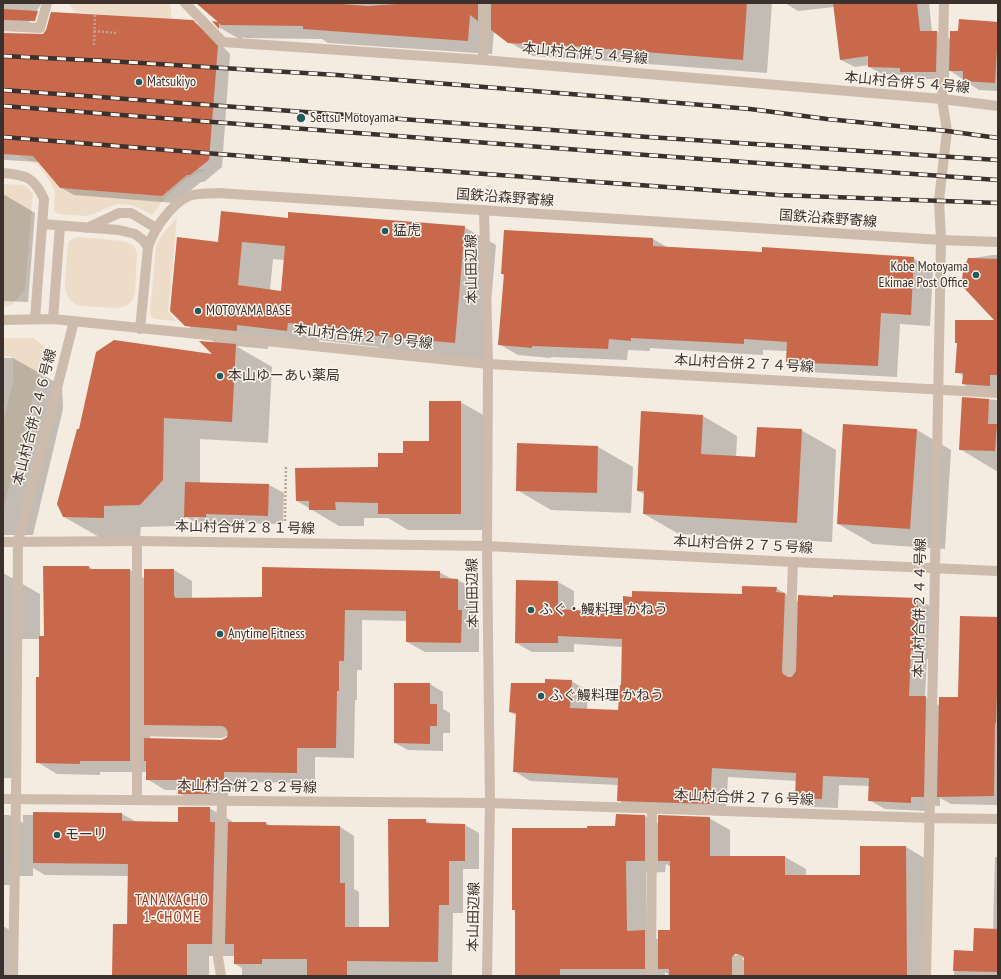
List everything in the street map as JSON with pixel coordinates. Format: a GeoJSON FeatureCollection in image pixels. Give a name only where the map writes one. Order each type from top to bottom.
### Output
{"type":"FeatureCollection","features":[{"type":"Feature","properties":{"kind":"street"},"geometry":{"type":"LineString","coordinates":[[3,26],[40,28],[47,3]]}},
{"type":"Feature","properties":{"kind":"street","name":"本山村合併５４号線"},"geometry":{"type":"LineString","coordinates":[[185,3],[223,42],[483,60],[942,99],[998,106]]}},
{"type":"Feature","properties":{"kind":"street"},"geometry":{"type":"LineString","coordinates":[[483,60],[484,3]]}},
{"type":"Feature","properties":{"kind":"street","name":"本山村合併２４４号線"},"geometry":{"type":"LineString","coordinates":[[926,976],[942,240],[939,200],[947,131],[942,99],[944,3]]}},
{"type":"Feature","properties":{"kind":"street"},"geometry":{"type":"LineString","coordinates":[[3,173],[30,179],[38,188],[44,200],[35,319]]}},
{"type":"Feature","properties":{"kind":"street","name":"国鉄沿森野寄線"},"geometry":{"type":"LineString","coordinates":[[140,329],[148,247],[156,228],[177,205],[190,196],[218,193],[942,240],[998,242]]}},
{"type":"Feature","properties":{"kind":"street","name":"本山田辺線"},"geometry":{"type":"LineString","coordinates":[[484,210],[488,364],[487,546],[490,803],[487,976]]}},
{"type":"Feature","properties":{"kind":"street"},"geometry":{"type":"LineString","coordinates":[[87,228],[119,212],[131,214],[156,228]]}},
{"type":"Feature","properties":{"kind":"street"},"geometry":{"type":"LineString","coordinates":[[42,226],[119,230],[135,234],[148,247]]}},
{"type":"Feature","properties":{"kind":"street"},"geometry":{"type":"LineString","coordinates":[[53,319],[60,226]]}},
{"type":"Feature","properties":{"kind":"street","name":"本山村合併２７９号線"},"geometry":{"type":"LineString","coordinates":[[3,320],[53,319],[488,364]]}},
{"type":"Feature","properties":{"kind":"street","name":"本山村合併２４６号線"},"geometry":{"type":"LineString","coordinates":[[12,976],[16,799],[18,542],[74,321]]}},
{"type":"Feature","properties":{"kind":"street","name":"本山村合併２７４号線"},"geometry":{"type":"LineString","coordinates":[[488,364],[998,393]]}},
{"type":"Feature","properties":{"kind":"street"},"geometry":{"type":"LineString","coordinates":[[136,800],[137,541]]}},
{"type":"Feature","properties":{"kind":"street","name":"本山村合併２８１号線"},"geometry":{"type":"LineString","coordinates":[[3,542],[137,541],[487,546]]}},
{"type":"Feature","properties":{"kind":"street","name":"本山村合併２７５号線"},"geometry":{"type":"LineString","coordinates":[[487,546],[793,562],[998,570]]}},
{"type":"Feature","properties":{"kind":"street"},"geometry":{"type":"LineString","coordinates":[[789,671],[793,562]]}},
{"type":"Feature","properties":{"kind":"street"},"geometry":{"type":"LineString","coordinates":[[136,731],[222,733]]}},
{"type":"Feature","properties":{"kind":"street","name":"本山村合併２８２号線"},"geometry":{"type":"LineString","coordinates":[[3,799],[490,803]]}},
{"type":"Feature","properties":{"kind":"street"},"geometry":{"type":"LineString","coordinates":[[221,976],[218,957],[222,801]]}},
{"type":"Feature","properties":{"kind":"street","name":"本山村合併２７６号線"},"geometry":{"type":"LineString","coordinates":[[490,803],[998,819]]}},
{"type":"Feature","properties":{"kind":"street"},"geometry":{"type":"LineString","coordinates":[[651,976],[652,809]]}},
{"type":"Feature","properties":{"kind":"street"},"geometry":{"type":"LineString","coordinates":[[738,960],[738,976]]}},
{"type":"Feature","properties":{"kind":"path"},"geometry":{"type":"LineString","coordinates":[[94,45],[95,14]]}},
{"type":"Feature","properties":{"kind":"path"},"geometry":{"type":"LineString","coordinates":[[94,31],[116,33]]}},
{"type":"Feature","properties":{"kind":"path"},"geometry":{"type":"LineString","coordinates":[[285,521],[286,465]]}},
{"type":"Feature","properties":{"kind":"shaded area"},"geometry":{"type":"Polygon","coordinates":[[[69,3],[164,3],[170,4],[172,19],[95,14],[74,11],[69,3]]]}},
{"type":"Feature","properties":{"kind":"shaded area"},"geometry":{"type":"Polygon","coordinates":[[[18,155],[43,157],[42,168],[60,188],[162,196],[183,179],[183,175],[190,175],[194,172],[194,169],[208,170],[197,173],[184,181],[168,194],[152,215],[133,205],[117,204],[88,216],[59,214],[55,212],[54,209],[55,192],[49,180],[38,165],[18,155]]]}},
{"type":"Feature","properties":{"kind":"shaded area"},"geometry":{"type":"Polygon","coordinates":[[[3,184],[22,185],[28,187],[33,194],[25,289],[12,304],[3,307],[3,184]]]}},
{"type":"Feature","properties":{"kind":"shaded area"},"geometry":{"type":"Polygon","coordinates":[[[177,218],[168,312],[176,321],[156,319],[152,318],[150,313],[156,248],[159,239],[177,218]]]}},
{"type":"Feature","properties":{"kind":"shaded area"},"geometry":{"type":"Polygon","coordinates":[[[77,237],[123,241],[134,246],[137,253],[135,293],[132,301],[126,306],[116,308],[83,306],[75,304],[70,300],[65,286],[68,243],[77,237]]]}},
{"type":"Feature","properties":{"kind":"shaded area"},"geometry":{"type":"Polygon","coordinates":[[[3,338],[33,338],[46,348],[3,510],[3,424],[13,381],[13,357],[3,356],[3,338]]]}},
{"type":"Feature","properties":{"kind":"building"},"geometry":{"type":"Polygon","coordinates":[[[196,3],[328,3],[368,6],[410,3],[478,3],[478,21],[470,15],[468,41],[303,29],[303,26],[221,25],[219,23],[219,29],[212,21],[218,22],[196,3]]]}},
{"type":"Feature","properties":{"kind":"building"},"geometry":{"type":"Polygon","coordinates":[[[491,3],[747,3],[743,60],[570,46],[508,43],[491,30],[491,3]]]}},
{"type":"Feature","properties":{"kind":"building"},"geometry":{"type":"Polygon","coordinates":[[[833,3],[917,3],[920,31],[937,31],[936,72],[900,72],[900,68],[868,67],[868,56],[840,60],[833,3]]]}},
{"type":"Feature","properties":{"kind":"building"},"geometry":{"type":"Polygon","coordinates":[[[3,9],[38,11],[35,21],[3,20],[3,9]]]}},
{"type":"Feature","properties":{"kind":"building"},"geometry":{"type":"Polygon","coordinates":[[[51,12],[193,20],[218,46],[209,160],[190,175],[187,175],[162,196],[60,188],[33,156],[3,154],[3,33],[43,34],[46,30],[51,12]]]}},
{"type":"Feature","properties":{"kind":"building"},"geometry":{"type":"Polygon","coordinates":[[[959,19],[998,22],[998,48],[995,83],[963,81],[963,71],[949,71],[950,31],[958,31],[959,19]]]}},
{"type":"Feature","properties":{"kind":"building"},"geometry":{"type":"Polygon","coordinates":[[[221,211],[288,218],[288,212],[465,226],[455,343],[355,334],[355,330],[288,323],[287,331],[237,325],[237,331],[185,326],[170,311],[177,237],[218,242],[221,211]],[[242,242],[238,285],[281,291],[285,246],[242,242]]]}},
{"type":"Feature","properties":{"kind":"building"},"geometry":{"type":"Polygon","coordinates":[[[504,230],[653,238],[653,246],[762,252],[762,247],[914,257],[911,315],[881,313],[878,366],[786,362],[787,342],[744,339],[744,344],[631,338],[631,341],[609,339],[608,349],[532,346],[532,348],[498,345],[504,274],[501,274],[504,230]]]}},
{"type":"Feature","properties":{"kind":"building"},"geometry":{"type":"Polygon","coordinates":[[[968,258],[998,259],[998,375],[990,375],[990,386],[962,384],[963,373],[955,373],[957,343],[955,343],[955,320],[994,320],[964,288],[962,280],[963,271],[968,258]]]}},
{"type":"Feature","properties":{"kind":"building"},"geometry":{"type":"Polygon","coordinates":[[[114,340],[212,354],[199,341],[236,344],[232,422],[164,418],[163,480],[140,505],[104,506],[104,518],[63,517],[57,504],[77,429],[79,429],[96,352],[114,340]]]}},
{"type":"Feature","properties":{"kind":"building"},"geometry":{"type":"Polygon","coordinates":[[[962,397],[989,399],[988,424],[997,424],[995,451],[959,450],[962,397]]]}},
{"type":"Feature","properties":{"kind":"building"},"geometry":{"type":"Polygon","coordinates":[[[429,401],[461,401],[461,514],[378,514],[378,503],[335,502],[336,510],[309,510],[309,501],[296,501],[295,468],[378,467],[378,453],[403,453],[403,441],[429,441],[429,401]]]}},
{"type":"Feature","properties":{"kind":"building"},"geometry":{"type":"Polygon","coordinates":[[[641,411],[703,415],[701,454],[755,457],[757,427],[802,429],[797,523],[643,514],[644,491],[637,491],[641,411]]]}},
{"type":"Feature","properties":{"kind":"building"},"geometry":{"type":"Polygon","coordinates":[[[843,424],[917,429],[910,529],[837,524],[843,424]]]}},
{"type":"Feature","properties":{"kind":"building"},"geometry":{"type":"Polygon","coordinates":[[[517,443],[598,446],[597,493],[516,491],[517,443]]]}},
{"type":"Feature","properties":{"kind":"building"},"geometry":{"type":"Polygon","coordinates":[[[185,482],[269,484],[268,516],[206,514],[206,517],[184,517],[185,482]]]}},
{"type":"Feature","properties":{"kind":"building"},"geometry":{"type":"Polygon","coordinates":[[[43,566],[89,566],[89,569],[130,569],[130,761],[80,761],[80,764],[36,763],[36,677],[39,677],[39,636],[44,636],[43,566]]]}},
{"type":"Feature","properties":{"kind":"building"},"geometry":{"type":"Polygon","coordinates":[[[262,567],[440,571],[440,578],[458,579],[458,610],[462,610],[461,643],[406,642],[406,611],[345,610],[344,661],[339,661],[339,691],[337,691],[336,748],[297,748],[297,773],[224,772],[224,780],[210,780],[210,794],[178,794],[178,780],[146,780],[144,738],[222,740],[227,737],[228,733],[226,728],[222,726],[144,725],[144,569],[174,569],[175,598],[262,597],[262,567]]]}},
{"type":"Feature","properties":{"kind":"building"},"geometry":{"type":"Polygon","coordinates":[[[516,580],[558,581],[558,609],[623,613],[623,596],[632,597],[632,591],[742,594],[742,586],[777,587],[776,592],[785,593],[782,671],[783,674],[788,677],[792,677],[796,671],[798,595],[918,598],[916,651],[911,650],[909,696],[926,696],[924,797],[911,797],[911,803],[868,801],[869,778],[823,776],[822,799],[795,798],[796,773],[712,768],[710,804],[617,801],[618,778],[513,772],[516,713],[509,712],[511,683],[545,683],[545,679],[572,680],[570,708],[618,710],[621,685],[622,639],[558,636],[558,643],[515,643],[516,580]]]}},
{"type":"Feature","properties":{"kind":"building"},"geometry":{"type":"Polygon","coordinates":[[[960,616],[998,617],[994,796],[937,797],[939,697],[958,697],[960,616]]]}},
{"type":"Feature","properties":{"kind":"building"},"geometry":{"type":"Polygon","coordinates":[[[394,683],[430,683],[430,704],[437,704],[437,726],[430,726],[430,744],[394,743],[394,683]]]}},
{"type":"Feature","properties":{"kind":"building"},"geometry":{"type":"Polygon","coordinates":[[[178,807],[210,807],[210,822],[215,822],[212,944],[187,944],[187,976],[112,976],[113,924],[127,924],[128,864],[33,863],[33,812],[122,813],[122,821],[178,822],[178,807]]]}},
{"type":"Feature","properties":{"kind":"building"},"geometry":{"type":"Polygon","coordinates":[[[616,814],[645,815],[645,861],[626,861],[627,931],[645,930],[645,969],[560,969],[560,976],[515,976],[515,910],[512,910],[512,828],[587,828],[587,826],[615,826],[616,814]]]}},
{"type":"Feature","properties":{"kind":"building"},"geometry":{"type":"Polygon","coordinates":[[[658,815],[710,817],[710,856],[785,856],[785,875],[860,875],[860,846],[906,846],[907,976],[744,976],[744,957],[738,954],[735,954],[732,957],[732,976],[669,976],[669,969],[658,969],[658,930],[670,930],[670,861],[658,861],[658,815]]]}},
{"type":"Feature","properties":{"kind":"building"},"geometry":{"type":"Polygon","coordinates":[[[388,819],[426,819],[426,823],[465,824],[465,861],[449,861],[449,905],[439,905],[438,962],[347,961],[347,976],[307,976],[307,959],[262,959],[262,964],[234,964],[234,944],[225,944],[228,822],[266,822],[266,825],[340,826],[340,883],[345,883],[345,927],[389,927],[388,819]]]}},
{"type":"Feature","properties":{"kind":"building"},"geometry":{"type":"Polygon","coordinates":[[[974,928],[998,929],[998,972],[953,971],[954,950],[973,951],[974,928]]]}},
{"type":"Feature","properties":{"kind":"railway"},"geometry":{"type":"LineString","coordinates":[[3,56],[337,75],[595,96],[750,109],[998,138]]}},
{"type":"Feature","properties":{"kind":"railway"},"geometry":{"type":"LineString","coordinates":[[3,90],[648,137],[998,160]]}},
{"type":"Feature","properties":{"kind":"railway"},"geometry":{"type":"LineString","coordinates":[[3,106],[998,180]]}},
{"type":"Feature","properties":{"kind":"railway"},"geometry":{"type":"LineString","coordinates":[[3,137],[332,163],[778,195],[998,203]]}},
{"type":"Feature","properties":{"kind":"place","name":"Matsukiyo"},"geometry":{"type":"Point","coordinates":[139,82]}},
{"type":"Feature","properties":{"kind":"place","name":"Settsu-Motoyama"},"geometry":{"type":"Point","coordinates":[301,118]}},
{"type":"Feature","properties":{"kind":"place","name":"猛虎"},"geometry":{"type":"Point","coordinates":[385,231]}},
{"type":"Feature","properties":{"kind":"place","name":"Kobe Motoyama Ekimae Post Office"},"geometry":{"type":"Point","coordinates":[976,275]}},
{"type":"Feature","properties":{"kind":"place","name":"MOTOYAMA BASE"},"geometry":{"type":"Point","coordinates":[198,311]}},
{"type":"Feature","properties":{"kind":"place","name":"本山ゆーあい薬局"},"geometry":{"type":"Point","coordinates":[220,376]}},
{"type":"Feature","properties":{"kind":"place","name":"ふぐ・鰻料理 かねう"},"geometry":{"type":"Point","coordinates":[531,610]}},
{"type":"Feature","properties":{"kind":"place","name":"Anytime Fitness"},"geometry":{"type":"Point","coordinates":[220,634]}},
{"type":"Feature","properties":{"kind":"place","name":"ふぐ鰻料理 かねう"},"geometry":{"type":"Point","coordinates":[541,696]}},
{"type":"Feature","properties":{"kind":"place","name":"モーリ"},"geometry":{"type":"Point","coordinates":[57,835]}},
{"type":"Feature","properties":{"kind":"district","name":"TANAKACHO 1-CHOME"},"geometry":{"type":"Point","coordinates":[172,910]}}]}
